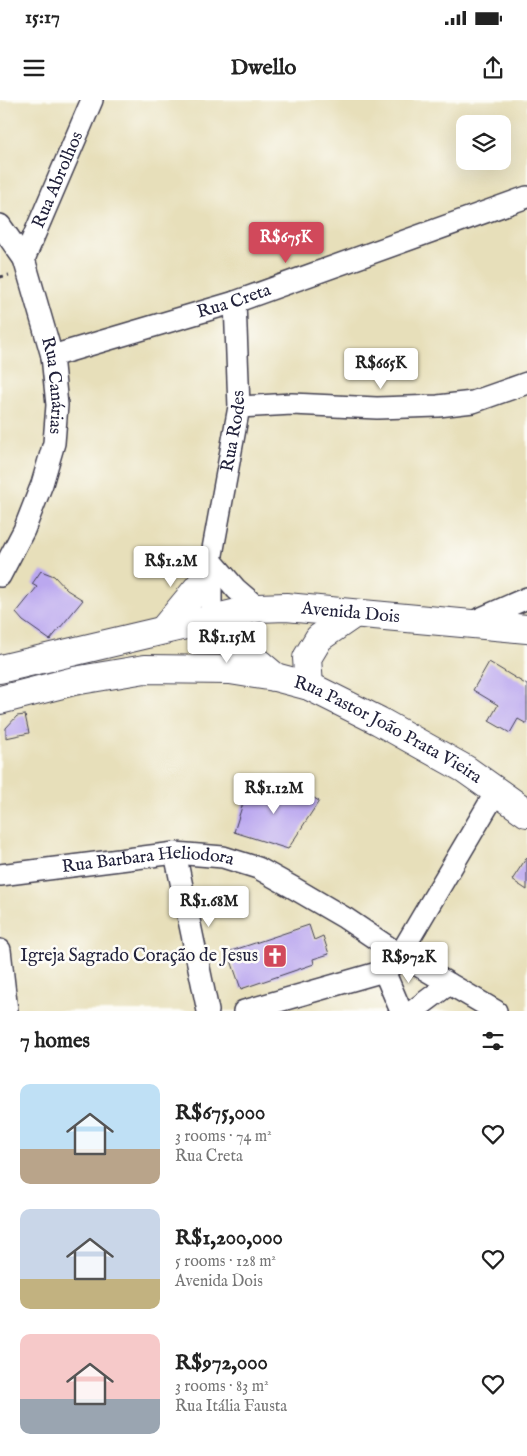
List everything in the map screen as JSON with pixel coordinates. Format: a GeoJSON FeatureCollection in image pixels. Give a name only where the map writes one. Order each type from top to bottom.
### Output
{"type":"FeatureCollection","features":[{"type":"Feature","properties":{"kind":"main road"},"geometry":{"type":"LineString","coordinates":[[164,629],[211,566]]}},
{"type":"Feature","properties":{"kind":"main road","name":"Avenida Dois"},"geometry":{"type":"LineString","coordinates":[[0,668],[258,608],[286,606],[354,614],[527,629]]}},
{"type":"Feature","properties":{"kind":"main road"},"geometry":{"type":"LineString","coordinates":[[309,686],[307,658],[319,638],[354,614]]}},
{"type":"Feature","properties":{"kind":"main road"},"geometry":{"type":"LineString","coordinates":[[211,618],[230,639],[275,677]]}},
{"type":"Feature","properties":{"kind":"main road","name":"Rua Pastor João Prata Vieira"},"geometry":{"type":"LineString","coordinates":[[0,700],[74,681],[145,669],[230,670],[275,677],[309,686],[379,720],[465,769],[527,813]]}},
{"type":"Feature","properties":{"kind":"street","name":"Rua Abrolhos"},"geometry":{"type":"LineString","coordinates":[[24,259],[92,100]]}},
{"type":"Feature","properties":{"kind":"street","name":"Rua Creta"},"geometry":{"type":"LineString","coordinates":[[52,356],[235,302],[527,197]]}},
{"type":"Feature","properties":{"kind":"street","name":"Rua Canárias"},"geometry":{"type":"LineString","coordinates":[[0,225],[24,259],[52,356],[57,405],[54,443],[24,530],[0,576]]}},
{"type":"Feature","properties":{"kind":"street","name":"Rua Rodes"},"geometry":{"type":"LineString","coordinates":[[211,618],[211,566],[239,407],[235,302]]}},
{"type":"Feature","properties":{"kind":"street"},"geometry":{"type":"LineString","coordinates":[[239,407],[292,404],[377,408],[438,406],[474,402],[527,383]]}},
{"type":"Feature","properties":{"kind":"street"},"geometry":{"type":"LineString","coordinates":[[211,566],[258,608]]}},
{"type":"Feature","properties":{"kind":"street"},"geometry":{"type":"LineString","coordinates":[[469,624],[527,598]]}},
{"type":"Feature","properties":{"kind":"street"},"geometry":{"type":"LineString","coordinates":[[244,1011],[384,971],[395,963],[496,792]]}},
{"type":"Feature","properties":{"kind":"street"},"geometry":{"type":"LineString","coordinates":[[175,853],[208,1011]]}},
{"type":"Feature","properties":{"kind":"street","name":"Rua Barbara Heliodora"},"geometry":{"type":"LineString","coordinates":[[0,875],[175,853],[223,857],[258,868],[345,918],[400,955],[496,1011]]}},
{"type":"Feature","properties":{"kind":"street"},"geometry":{"type":"LineString","coordinates":[[0,950],[4,1008]]}},
{"type":"Feature","properties":{"kind":"street"},"geometry":{"type":"LineString","coordinates":[[384,971],[401,1011]]}},
{"type":"Feature","properties":{"kind":"street"},"geometry":{"type":"LineString","coordinates":[[413,1011],[449,984]]}},
{"type":"Feature","properties":{"kind":"building"},"geometry":{"type":"Polygon","coordinates":[[[41,571],[54,576],[67,590],[83,600],[50,640],[23,621],[16,613],[37,587],[32,584],[41,571]]]}},
{"type":"Feature","properties":{"kind":"building"},"geometry":{"type":"Polygon","coordinates":[[[489,662],[527,685],[527,724],[518,719],[510,733],[489,721],[498,705],[473,690],[489,662]]]}},
{"type":"Feature","properties":{"kind":"building"},"geometry":{"type":"Polygon","coordinates":[[[25,715],[29,733],[6,738],[6,728],[17,716],[25,715]]]}},
{"type":"Feature","properties":{"kind":"building"},"geometry":{"type":"Polygon","coordinates":[[[250,781],[301,796],[304,792],[319,801],[288,849],[234,832],[250,781]]]}},
{"type":"Feature","properties":{"kind":"building"},"geometry":{"type":"Polygon","coordinates":[[[527,857],[527,890],[512,880],[527,857]]]}},
{"type":"Feature","properties":{"kind":"building","name":"Igreja Sagrado Coração de Jesus"},"geometry":{"type":"Polygon","coordinates":[[[309,925],[314,940],[323,936],[329,954],[313,959],[314,964],[241,989],[228,952],[309,925]]]}},
{"type":"Feature","properties":{"kind":"place","name":"Igreja Sagrado Coração de Jesus"},"geometry":{"type":"Point","coordinates":[275,956]}}]}
